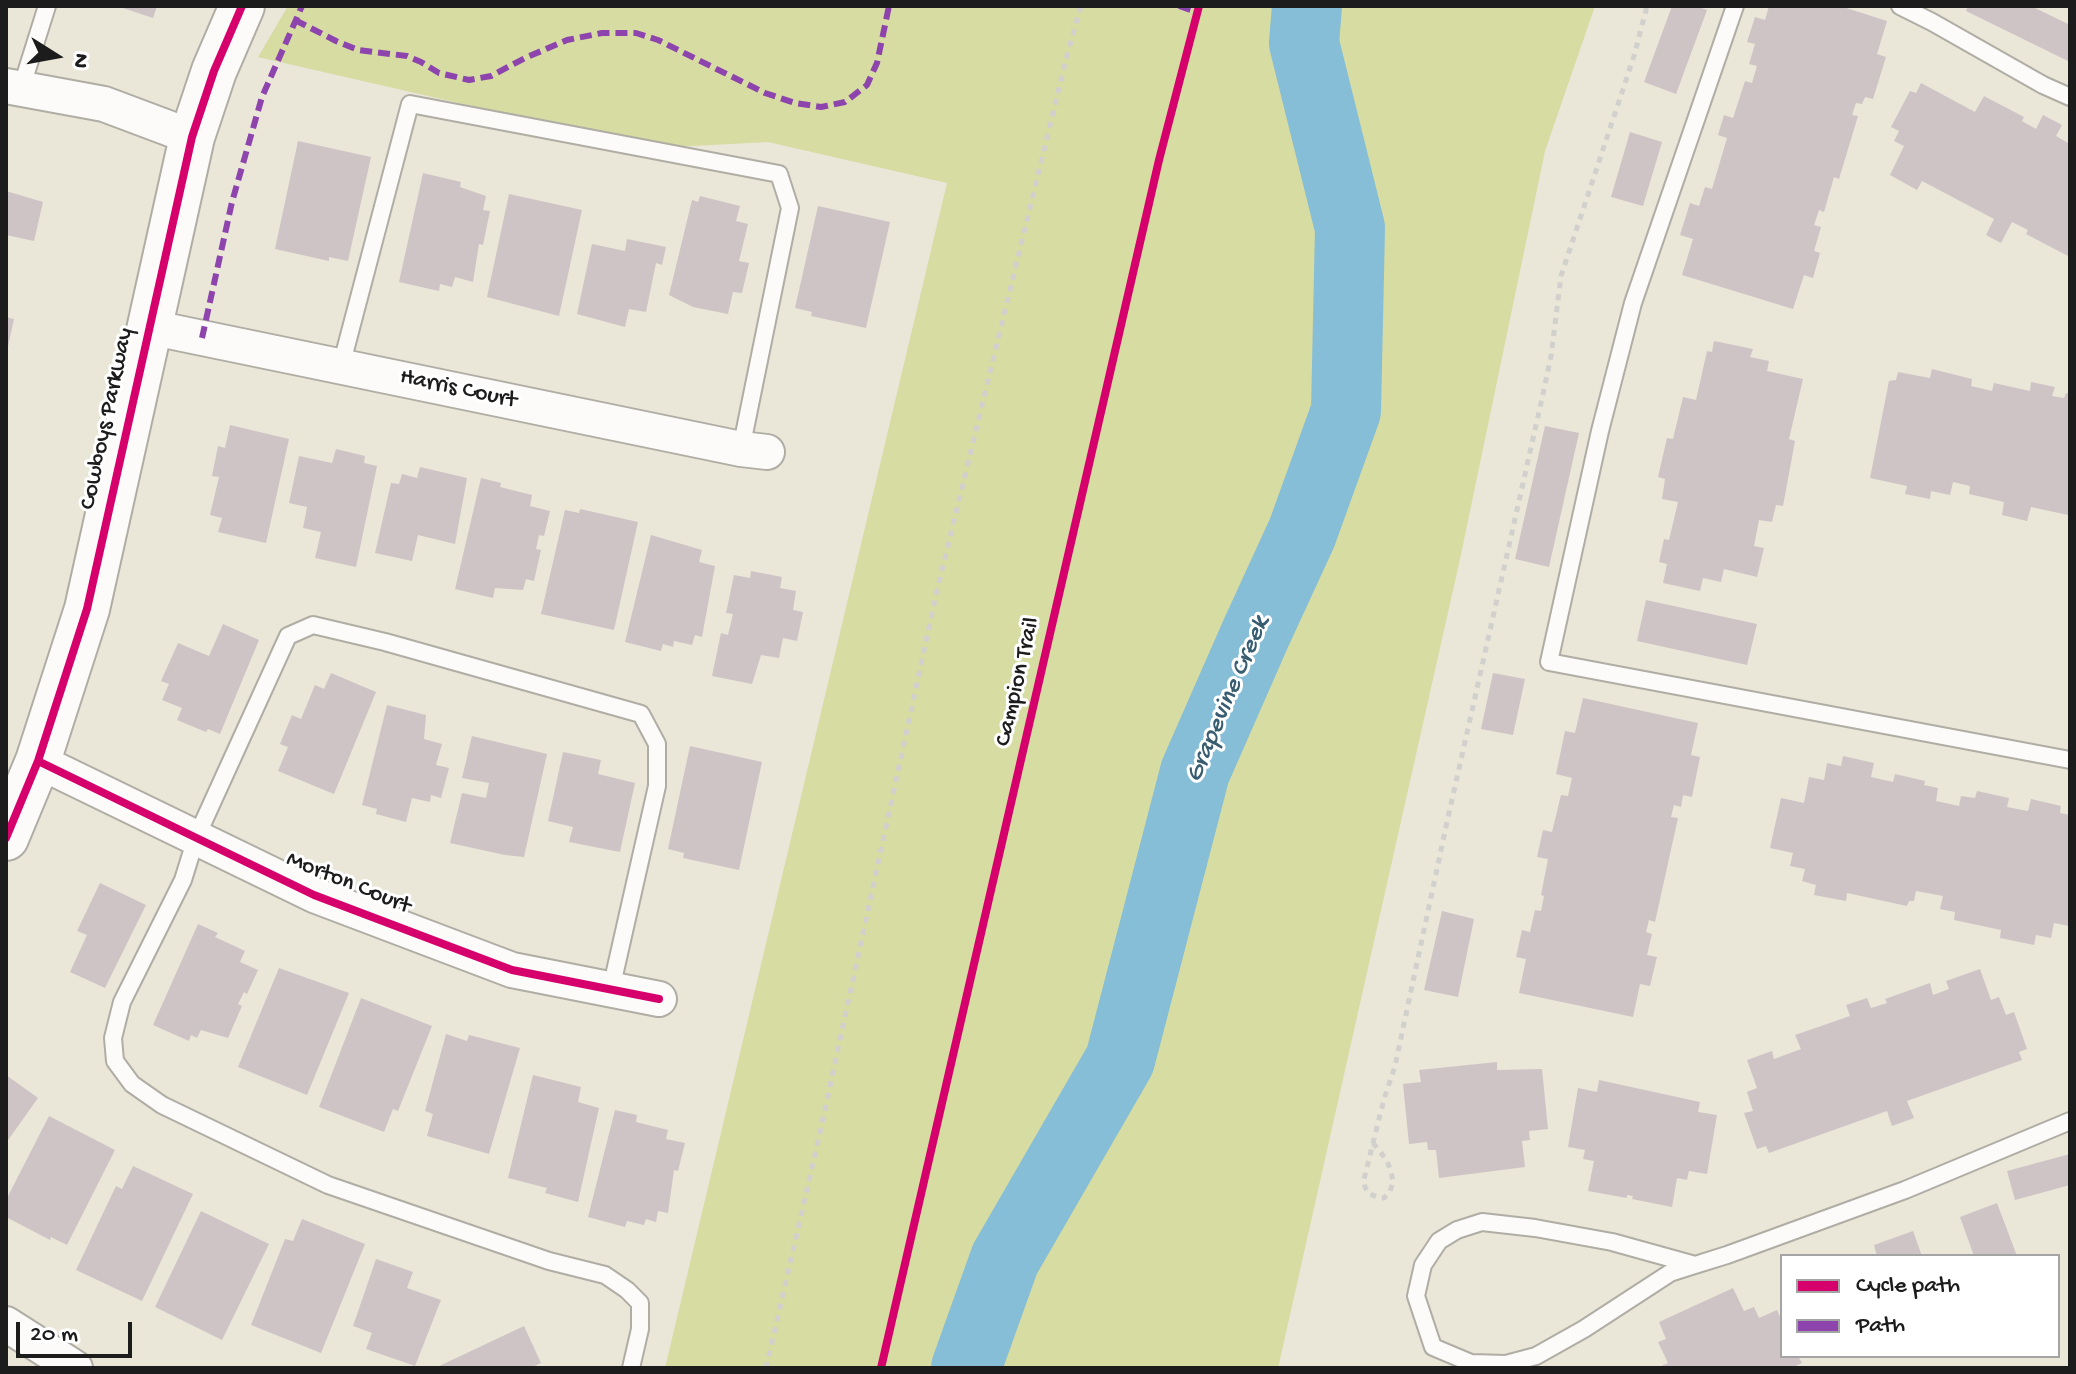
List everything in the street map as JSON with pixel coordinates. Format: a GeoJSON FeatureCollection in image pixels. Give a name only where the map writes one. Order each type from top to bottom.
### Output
{"type":"FeatureCollection","features":[{"type":"Feature","properties":{"kind":"street","name":"Cowboys Parkway"},"geometry":{"type":"LineString","coordinates":[[6,838],[38,761],[87,609],[192,137],[214,71],[242,6]]}},
{"type":"Feature","properties":{"kind":"street"},"geometry":{"type":"LineString","coordinates":[[14,88],[104,104],[192,137]]}},
{"type":"Feature","properties":{"kind":"street","name":"Harris Court"},"geometry":{"type":"LineString","coordinates":[[149,327],[754,451]]}},
{"type":"Feature","properties":{"kind":"street","name":"Morton Court"},"geometry":{"type":"LineString","coordinates":[[38,761],[314,895],[512,970],[659,999]]}},
{"type":"Feature","properties":{"kind":"street"},"geometry":{"type":"LineString","coordinates":[[6,1324],[75,1368]]}},
{"type":"Feature","properties":{"kind":"lane"},"geometry":{"type":"LineString","coordinates":[[14,88],[47,6]]}},
{"type":"Feature","properties":{"kind":"lane"},"geometry":{"type":"LineString","coordinates":[[1735,6],[1633,303],[1600,431],[1549,662],[2070,760]]}},
{"type":"Feature","properties":{"kind":"lane"},"geometry":{"type":"LineString","coordinates":[[1900,6],[2070,97]]}},
{"type":"Feature","properties":{"kind":"lane"},"geometry":{"type":"LineString","coordinates":[[341,366],[410,104],[779,174],[790,208],[754,451]]}},
{"type":"Feature","properties":{"kind":"lane"},"geometry":{"type":"LineString","coordinates":[[611,989],[657,786],[657,744],[641,714],[385,642],[313,625],[288,636],[196,838],[183,880],[122,1002],[113,1038],[115,1061],[132,1084],[162,1105],[328,1185],[549,1261],[605,1275],[640,1303],[640,1329],[631,1368]]}},
{"type":"Feature","properties":{"kind":"lane"},"geometry":{"type":"LineString","coordinates":[[1695,1265],[1612,1242],[1482,1222],[1457,1230],[1439,1241],[1423,1265],[1416,1296],[1433,1347],[1471,1363],[1506,1364],[1536,1356],[1670,1273],[1695,1265],[1905,1190],[2070,1121]]}},
{"type":"Feature","properties":{"kind":"path"},"geometry":{"type":"LineString","coordinates":[[766,1368],[936,595],[1081,6]]}},
{"type":"Feature","properties":{"kind":"path"},"geometry":{"type":"LineString","coordinates":[[1373,1143],[1391,1171],[1393,1182],[1384,1198],[1368,1193],[1364,1179],[1373,1143],[1385,1096],[1395,1066],[1546,381],[1561,276],[1634,56],[1647,6]]}},
{"type":"Feature","properties":{"kind":"green space"},"geometry":{"type":"Polygon","coordinates":[[[288,6],[1595,6],[1545,151],[1460,559],[1278,1368],[665,1368],[947,183],[768,142],[655,148],[258,57],[288,6]]]}},
{"type":"Feature","properties":{"kind":"building"},"geometry":{"type":"Polygon","coordinates":[[[117,6],[157,6],[153,18],[117,6]]]}},
{"type":"Feature","properties":{"kind":"building"},"geometry":{"type":"Polygon","coordinates":[[[1672,6],[1696,6],[1707,10],[1676,94],[1644,82],[1672,6]]]}},
{"type":"Feature","properties":{"kind":"building"},"geometry":{"type":"Polygon","coordinates":[[[1769,6],[1840,6],[1887,21],[1877,54],[1886,57],[1873,99],[1865,97],[1862,104],[1856,103],[1852,115],[1858,116],[1839,179],[1834,177],[1824,212],[1819,210],[1814,225],[1821,227],[1814,251],[1820,253],[1813,278],[1804,275],[1793,309],[1682,275],[1693,239],[1680,235],[1690,203],[1699,206],[1705,187],[1712,189],[1727,138],[1718,135],[1724,115],[1733,118],[1745,81],[1752,83],[1757,66],[1749,64],[1755,44],[1747,42],[1755,17],[1765,20],[1769,6]]]}},
{"type":"Feature","properties":{"kind":"building"},"geometry":{"type":"Polygon","coordinates":[[[1968,6],[2031,6],[2070,25],[2070,62],[1966,11],[1968,6]]]}},
{"type":"Feature","properties":{"kind":"building"},"geometry":{"type":"Polygon","coordinates":[[[1921,83],[1975,112],[1984,96],[2024,117],[2022,121],[2036,129],[2043,115],[2062,125],[2056,136],[2070,144],[2070,257],[2026,234],[2028,230],[2012,222],[2001,243],[1986,235],[1994,219],[1922,181],[1917,190],[1890,175],[1904,146],[1894,141],[1899,131],[1891,127],[1910,91],[1916,93],[1921,83]]]}},
{"type":"Feature","properties":{"kind":"building"},"geometry":{"type":"Polygon","coordinates":[[[1630,132],[1662,142],[1643,206],[1611,197],[1630,132]]]}},
{"type":"Feature","properties":{"kind":"building"},"geometry":{"type":"Polygon","coordinates":[[[298,141],[371,157],[348,261],[329,257],[329,261],[275,249],[298,141]]]}},
{"type":"Feature","properties":{"kind":"building"},"geometry":{"type":"Polygon","coordinates":[[[423,173],[461,182],[460,187],[486,196],[483,210],[490,211],[483,245],[479,244],[473,282],[455,277],[452,287],[440,284],[439,291],[399,282],[423,173]]]}},
{"type":"Feature","properties":{"kind":"building"},"geometry":{"type":"Polygon","coordinates":[[[6,191],[43,202],[34,241],[6,235],[6,191]]]}},
{"type":"Feature","properties":{"kind":"building"},"geometry":{"type":"Polygon","coordinates":[[[509,194],[582,210],[559,316],[487,297],[509,194]]]}},
{"type":"Feature","properties":{"kind":"building"},"geometry":{"type":"Polygon","coordinates":[[[700,196],[740,206],[736,221],[748,224],[739,261],[749,263],[742,293],[733,292],[728,314],[693,307],[669,295],[692,200],[698,202],[700,196]]]}},
{"type":"Feature","properties":{"kind":"building"},"geometry":{"type":"Polygon","coordinates":[[[818,206],[890,222],[866,328],[811,316],[812,312],[795,308],[818,206]]]}},
{"type":"Feature","properties":{"kind":"building"},"geometry":{"type":"Polygon","coordinates":[[[627,239],[666,247],[662,265],[656,263],[646,312],[629,309],[625,327],[577,314],[592,244],[625,251],[627,239]]]}},
{"type":"Feature","properties":{"kind":"building"},"geometry":{"type":"Polygon","coordinates":[[[6,317],[14,319],[7,351],[6,351],[6,317]]]}},
{"type":"Feature","properties":{"kind":"building"},"geometry":{"type":"Polygon","coordinates":[[[1714,341],[1753,349],[1750,357],[1769,361],[1767,371],[1803,379],[1789,439],[1795,441],[1783,506],[1776,505],[1772,522],[1759,520],[1754,546],[1764,548],[1757,577],[1724,569],[1721,582],[1703,578],[1700,591],[1663,583],[1667,564],[1659,562],[1664,539],[1669,540],[1678,502],[1662,499],[1665,479],[1658,477],[1667,438],[1673,439],[1683,397],[1696,400],[1707,351],[1712,352],[1714,341]]]}},
{"type":"Feature","properties":{"kind":"building"},"geometry":{"type":"Polygon","coordinates":[[[1932,369],[1972,379],[1971,386],[1992,391],[1994,383],[2030,391],[2031,382],[2055,387],[2052,396],[2064,398],[2066,393],[2070,394],[2068,515],[2031,507],[2027,521],[2002,515],[2004,502],[1969,494],[1970,486],[1953,482],[1950,495],[1931,491],[1930,499],[1905,494],[1907,486],[1870,478],[1889,381],[1896,380],[1898,372],[1930,378],[1932,369]]]}},
{"type":"Feature","properties":{"kind":"building"},"geometry":{"type":"Polygon","coordinates":[[[230,425],[289,439],[266,543],[218,532],[222,518],[210,515],[219,477],[212,476],[218,446],[225,448],[230,425]]]}},
{"type":"Feature","properties":{"kind":"building"},"geometry":{"type":"Polygon","coordinates":[[[1545,426],[1579,433],[1549,567],[1515,559],[1545,426]]]}},
{"type":"Feature","properties":{"kind":"building"},"geometry":{"type":"Polygon","coordinates":[[[336,449],[365,456],[364,463],[377,466],[356,567],[315,558],[321,532],[303,528],[307,507],[289,503],[299,456],[332,463],[336,449]]]}},
{"type":"Feature","properties":{"kind":"building"},"geometry":{"type":"Polygon","coordinates":[[[420,467],[467,478],[455,544],[418,535],[412,561],[375,553],[391,483],[399,484],[402,474],[417,478],[420,467]]]}},
{"type":"Feature","properties":{"kind":"building"},"geometry":{"type":"Polygon","coordinates":[[[481,478],[501,483],[500,487],[532,495],[530,506],[550,511],[544,536],[539,535],[536,549],[541,550],[534,581],[526,579],[523,590],[495,588],[493,598],[455,589],[481,478]]]}},
{"type":"Feature","properties":{"kind":"building"},"geometry":{"type":"Polygon","coordinates":[[[580,509],[638,522],[614,630],[541,614],[565,510],[579,513],[580,509]]]}},
{"type":"Feature","properties":{"kind":"building"},"geometry":{"type":"Polygon","coordinates":[[[651,535],[702,550],[699,562],[715,566],[702,637],[695,635],[692,645],[674,641],[673,647],[663,644],[661,651],[625,642],[651,535]]]}},
{"type":"Feature","properties":{"kind":"building"},"geometry":{"type":"Polygon","coordinates":[[[751,571],[782,577],[780,588],[796,591],[793,610],[803,612],[797,641],[783,638],[779,658],[761,655],[752,684],[712,676],[721,633],[728,635],[733,614],[726,613],[734,575],[750,578],[751,571]]]}},
{"type":"Feature","properties":{"kind":"building"},"geometry":{"type":"Polygon","coordinates":[[[1646,600],[1757,624],[1747,665],[1637,641],[1646,600]]]}},
{"type":"Feature","properties":{"kind":"building"},"geometry":{"type":"Polygon","coordinates":[[[223,624],[259,640],[220,734],[208,729],[206,732],[177,720],[182,708],[162,700],[169,684],[161,681],[178,643],[209,656],[223,624]]]}},
{"type":"Feature","properties":{"kind":"building"},"geometry":{"type":"Polygon","coordinates":[[[331,673],[376,692],[334,794],[278,771],[288,747],[280,744],[292,715],[301,719],[315,685],[324,689],[331,673]]]}},
{"type":"Feature","properties":{"kind":"building"},"geometry":{"type":"Polygon","coordinates":[[[1493,673],[1525,679],[1513,735],[1481,729],[1493,673]]]}},
{"type":"Feature","properties":{"kind":"building"},"geometry":{"type":"Polygon","coordinates":[[[1583,698],[1698,723],[1691,755],[1700,757],[1692,797],[1683,795],[1681,807],[1674,805],[1671,817],[1678,818],[1655,922],[1649,920],[1646,932],[1652,934],[1647,955],[1657,957],[1650,986],[1640,984],[1633,1017],[1519,993],[1526,959],[1516,957],[1522,930],[1530,932],[1535,910],[1541,911],[1544,896],[1541,895],[1548,859],[1537,857],[1543,830],[1552,832],[1561,795],[1568,796],[1572,778],[1556,774],[1565,731],[1575,733],[1583,698]]]}},
{"type":"Feature","properties":{"kind":"building"},"geometry":{"type":"Polygon","coordinates":[[[387,705],[426,715],[424,739],[442,744],[436,765],[449,768],[441,798],[431,795],[430,802],[412,798],[406,822],[376,814],[377,809],[362,805],[387,705]]]}},
{"type":"Feature","properties":{"kind":"building"},"geometry":{"type":"Polygon","coordinates":[[[472,736],[547,754],[524,857],[450,843],[462,793],[486,798],[489,783],[462,778],[472,736]]]}},
{"type":"Feature","properties":{"kind":"building"},"geometry":{"type":"Polygon","coordinates":[[[690,746],[762,762],[739,870],[683,858],[684,853],[668,849],[690,746]]]}},
{"type":"Feature","properties":{"kind":"building"},"geometry":{"type":"Polygon","coordinates":[[[563,752],[601,760],[598,774],[635,783],[620,852],[569,842],[573,827],[548,821],[563,752]]]}},
{"type":"Feature","properties":{"kind":"building"},"geometry":{"type":"Polygon","coordinates":[[[1843,756],[1874,763],[1871,777],[1893,782],[1895,774],[1925,781],[1924,785],[1938,788],[1936,801],[1959,806],[1961,796],[1975,798],[1977,791],[2009,798],[2007,807],[2028,811],[2031,799],[2061,806],[2060,813],[2070,815],[2069,926],[2054,923],[2051,938],[2036,935],[2034,945],[2000,938],[2001,930],[1954,920],[1955,912],[1940,909],[1943,896],[1916,891],[1914,901],[1909,901],[1907,906],[1847,893],[1846,901],[1814,895],[1816,885],[1802,881],[1805,869],[1790,866],[1793,853],[1770,848],[1781,798],[1804,803],[1809,777],[1824,780],[1827,763],[1841,766],[1843,756]]]}},
{"type":"Feature","properties":{"kind":"building"},"geometry":{"type":"Polygon","coordinates":[[[100,883],[146,905],[105,988],[70,972],[87,935],[77,931],[100,883]]]}},
{"type":"Feature","properties":{"kind":"building"},"geometry":{"type":"Polygon","coordinates":[[[1442,911],[1474,919],[1458,997],[1424,990],[1442,911]]]}},
{"type":"Feature","properties":{"kind":"building"},"geometry":{"type":"Polygon","coordinates":[[[198,924],[218,933],[215,937],[245,951],[240,962],[258,970],[247,994],[244,992],[238,1004],[242,1006],[228,1038],[201,1030],[197,1038],[191,1035],[189,1041],[153,1025],[198,924]]]}},
{"type":"Feature","properties":{"kind":"building"},"geometry":{"type":"Polygon","coordinates":[[[279,968],[349,993],[307,1095],[238,1067],[279,968]]]}},
{"type":"Feature","properties":{"kind":"building"},"geometry":{"type":"Polygon","coordinates":[[[1980,969],[1991,1000],[1999,997],[2006,1015],[2014,1012],[2027,1049],[2019,1052],[2022,1060],[1907,1101],[1914,1118],[1892,1126],[1887,1111],[1769,1153],[1766,1146],[1757,1149],[1744,1113],[1753,1111],[1747,1092],[1757,1088],[1747,1060],[1772,1051],[1774,1059],[1801,1049],[1795,1035],[1850,1016],[1846,1005],[1867,998],[1871,1008],[1887,1003],[1885,999],[1930,983],[1933,995],[1949,989],[1946,981],[1980,969]]]}},
{"type":"Feature","properties":{"kind":"building"},"geometry":{"type":"Polygon","coordinates":[[[361,998],[432,1026],[398,1111],[393,1109],[384,1132],[319,1107],[361,998]]]}},
{"type":"Feature","properties":{"kind":"building"},"geometry":{"type":"Polygon","coordinates":[[[446,1034],[467,1041],[469,1035],[520,1048],[489,1154],[427,1136],[433,1114],[425,1111],[446,1034]]]}},
{"type":"Feature","properties":{"kind":"building"},"geometry":{"type":"Polygon","coordinates":[[[1497,1062],[1497,1070],[1542,1069],[1548,1129],[1529,1131],[1530,1140],[1522,1141],[1525,1167],[1439,1178],[1436,1150],[1428,1150],[1427,1142],[1409,1144],[1403,1084],[1421,1082],[1419,1070],[1497,1062]]]}},
{"type":"Feature","properties":{"kind":"building"},"geometry":{"type":"Polygon","coordinates":[[[6,1075],[38,1098],[6,1143],[6,1075]]]}},
{"type":"Feature","properties":{"kind":"building"},"geometry":{"type":"Polygon","coordinates":[[[533,1075],[581,1087],[578,1102],[599,1108],[578,1202],[545,1193],[547,1188],[508,1178],[533,1075]]]}},
{"type":"Feature","properties":{"kind":"building"},"geometry":{"type":"Polygon","coordinates":[[[1599,1080],[1700,1102],[1698,1112],[1717,1115],[1707,1174],[1689,1171],[1687,1180],[1677,1178],[1672,1207],[1632,1199],[1633,1196],[1627,1195],[1627,1198],[1588,1191],[1594,1161],[1583,1159],[1585,1150],[1568,1147],[1578,1088],[1597,1092],[1599,1080]]]}},
{"type":"Feature","properties":{"kind":"building"},"geometry":{"type":"Polygon","coordinates":[[[615,1110],[637,1115],[636,1122],[668,1130],[666,1139],[685,1143],[678,1171],[674,1170],[668,1213],[658,1211],[656,1222],[646,1219],[644,1225],[627,1221],[625,1227],[588,1217],[615,1110]]]}},
{"type":"Feature","properties":{"kind":"building"},"geometry":{"type":"Polygon","coordinates":[[[49,1116],[115,1150],[67,1245],[51,1237],[50,1240],[6,1217],[6,1200],[49,1116]]]}},
{"type":"Feature","properties":{"kind":"building"},"geometry":{"type":"Polygon","coordinates":[[[2070,1154],[2070,1185],[2015,1200],[2007,1171],[2070,1154]]]}},
{"type":"Feature","properties":{"kind":"building"},"geometry":{"type":"Polygon","coordinates":[[[133,1166],[193,1194],[142,1301],[76,1270],[116,1186],[122,1189],[133,1166]]]}},
{"type":"Feature","properties":{"kind":"building"},"geometry":{"type":"Polygon","coordinates":[[[1997,1203],[2016,1254],[1973,1254],[1960,1217],[1997,1203]]]}},
{"type":"Feature","properties":{"kind":"building"},"geometry":{"type":"Polygon","coordinates":[[[201,1211],[269,1244],[222,1340],[155,1307],[201,1211]]]}},
{"type":"Feature","properties":{"kind":"building"},"geometry":{"type":"Polygon","coordinates":[[[302,1219],[365,1244],[321,1353],[251,1325],[285,1239],[293,1241],[302,1219]]]}},
{"type":"Feature","properties":{"kind":"building"},"geometry":{"type":"Polygon","coordinates":[[[1913,1231],[1921,1254],[1876,1254],[1874,1245],[1913,1231]]]}},
{"type":"Feature","properties":{"kind":"building"},"geometry":{"type":"Polygon","coordinates":[[[376,1259],[413,1272],[407,1288],[441,1300],[415,1366],[366,1349],[372,1333],[353,1326],[376,1259]]]}},
{"type":"Feature","properties":{"kind":"building"},"geometry":{"type":"Polygon","coordinates":[[[1733,1288],[1744,1311],[1754,1307],[1759,1318],[1777,1310],[1780,1317],[1780,1358],[1799,1358],[1802,1363],[1791,1368],[1657,1368],[1668,1363],[1658,1342],[1666,1339],[1659,1322],[1733,1288]]]}},
{"type":"Feature","properties":{"kind":"building"},"geometry":{"type":"Polygon","coordinates":[[[524,1326],[541,1363],[530,1368],[435,1368],[524,1326]]]}},
{"type":"Feature","properties":{"kind":"waterway","name":"Grapevine Creek"},"geometry":{"type":"LineString","coordinates":[[966,1368],[1005,1259],[1120,1060],[1195,772],[1302,533],[1346,411],[1350,228],[1304,43],[1307,6]]}},
{"type":"Feature","properties":{"kind":"marked path"},"geometry":{"type":"LineString","coordinates":[[202,338],[232,202],[262,97],[302,6]]}},
{"type":"Feature","properties":{"kind":"marked path"},"geometry":{"type":"LineString","coordinates":[[295,20],[358,50],[407,56],[439,73],[469,80],[491,76],[567,40],[602,33],[636,33],[658,40],[765,93],[795,103],[821,107],[845,102],[867,85],[877,63],[889,6]]}},
{"type":"Feature","properties":{"kind":"marked path"},"geometry":{"type":"LineString","coordinates":[[1179,6],[1197,12]]}},
{"type":"Feature","properties":{"kind":"cycle path"},"geometry":{"type":"LineString","coordinates":[[6,838],[38,761],[87,609],[192,137],[214,71],[242,6]]}},
{"type":"Feature","properties":{"kind":"cycle path","name":"Campion Trail"},"geometry":{"type":"LineString","coordinates":[[881,1368],[1159,160],[1199,6]]}},
{"type":"Feature","properties":{"kind":"cycle path"},"geometry":{"type":"LineString","coordinates":[[38,761],[314,895],[512,970],[659,999]]}}]}
